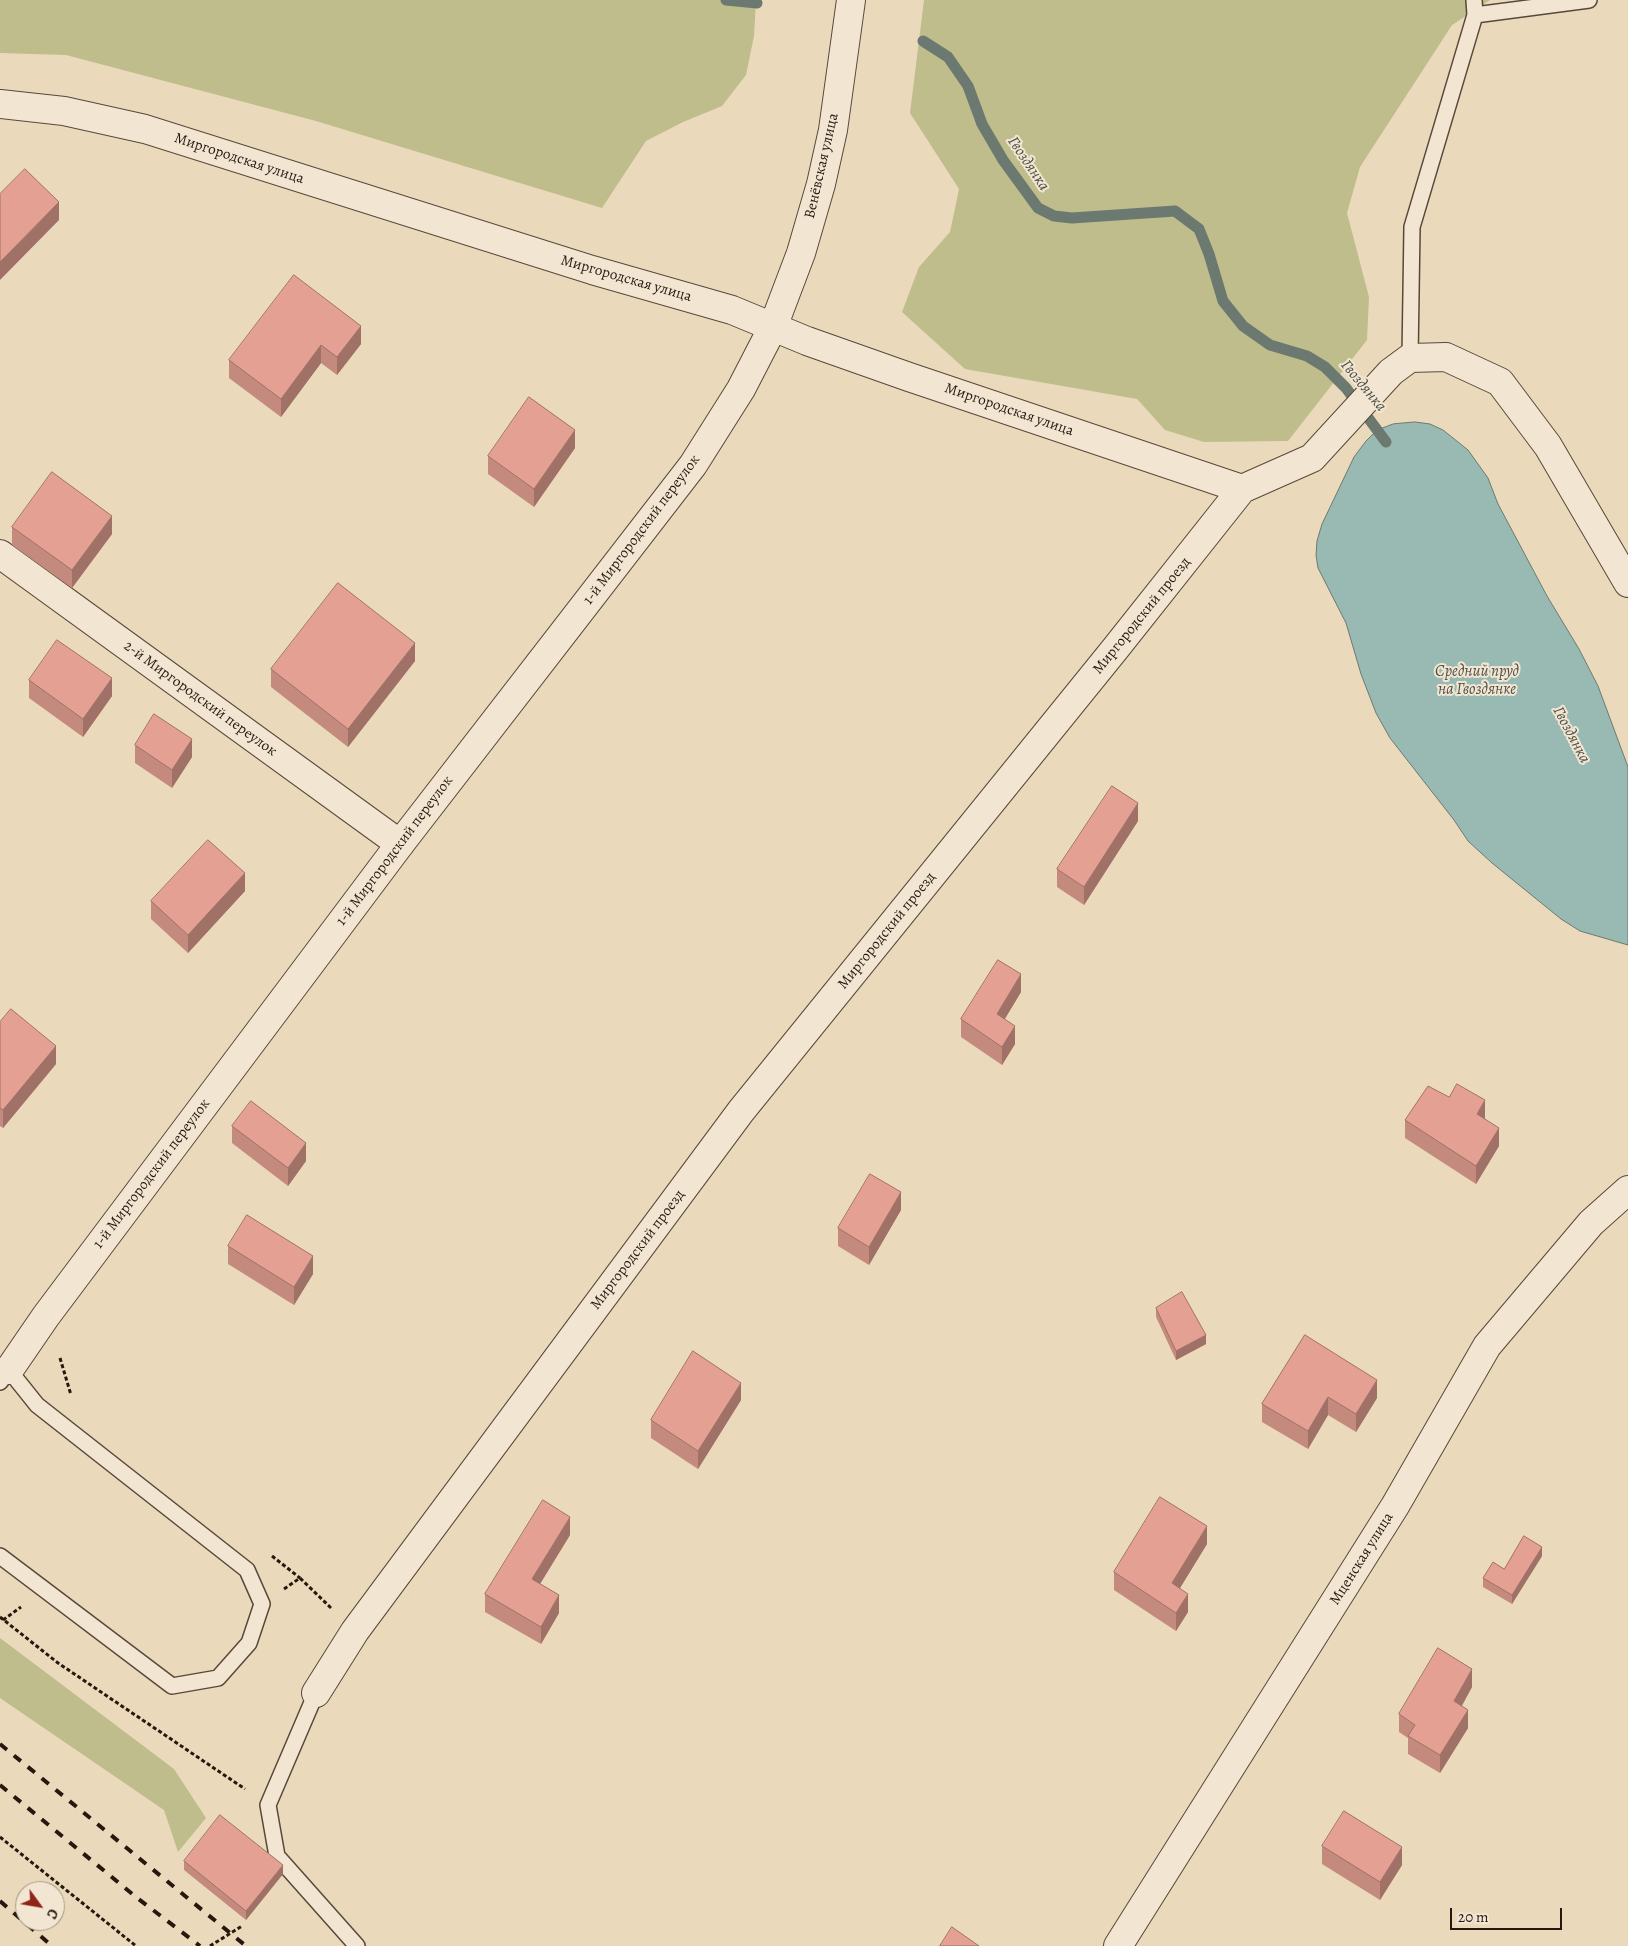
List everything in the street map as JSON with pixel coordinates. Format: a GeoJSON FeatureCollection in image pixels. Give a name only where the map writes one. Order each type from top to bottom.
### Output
{"type":"FeatureCollection","features":[{"type":"Feature","properties":{"kind":"street","name":"Венёвская улица"},"geometry":{"type":"LineString","coordinates":[[773,327],[801,253],[821,184],[833,130],[851,0]]}},
{"type":"Feature","properties":{"kind":"street","name":"Миргородская улица"},"geometry":{"type":"LineString","coordinates":[[0,104],[64,111],[145,129],[592,270],[732,310],[807,341],[909,377],[1242,489]]}},
{"type":"Feature","properties":{"kind":"street","name":"1-й Миргородский переулок"},"geometry":{"type":"LineString","coordinates":[[3,1370],[46,1316],[400,844],[693,465],[740,389],[773,327]]}},
{"type":"Feature","properties":{"kind":"street"},"geometry":{"type":"LineString","coordinates":[[1410,358],[1446,357],[1500,382],[1548,446],[1628,583]]}},
{"type":"Feature","properties":{"kind":"street","name":"Миргородский проезд"},"geometry":{"type":"LineString","coordinates":[[316,1693],[355,1631],[742,1111],[1109,657],[1242,489],[1312,458],[1391,372],[1410,358]]}},
{"type":"Feature","properties":{"kind":"street","name":"2-й Миргородский переулок"},"geometry":{"type":"LineString","coordinates":[[0,554],[400,844]]}},
{"type":"Feature","properties":{"kind":"street","name":"Мценская улица"},"geometry":{"type":"LineString","coordinates":[[1118,1946],[1395,1506],[1487,1346],[1591,1223],[1628,1190]]}},
{"type":"Feature","properties":{"kind":"lane"},"geometry":{"type":"LineString","coordinates":[[1410,358],[1412,227],[1474,8],[1589,0]]}},
{"type":"Feature","properties":{"kind":"lane","name":"1-й Миргородский переулок"},"geometry":{"type":"LineString","coordinates":[[3,1370],[36,1405],[247,1570],[262,1604]]}},
{"type":"Feature","properties":{"kind":"lane"},"geometry":{"type":"LineString","coordinates":[[0,1556],[172,1686],[218,1678],[249,1643],[262,1604]]}},
{"type":"Feature","properties":{"kind":"lane","name":"Миргородский проезд"},"geometry":{"type":"LineString","coordinates":[[268,1805],[316,1693]]}},
{"type":"Feature","properties":{"kind":"lane"},"geometry":{"type":"LineString","coordinates":[[268,1805],[277,1856],[357,1946]]}},
{"type":"Feature","properties":{"kind":"path"},"geometry":{"type":"LineString","coordinates":[[46,1316],[67,1335],[59,1354],[71,1395],[78,1401]]}},
{"type":"Feature","properties":{"kind":"path"},"geometry":{"type":"LineString","coordinates":[[265,1550],[300,1578],[355,1631]]}},
{"type":"Feature","properties":{"kind":"path"},"geometry":{"type":"LineString","coordinates":[[262,1604],[300,1578]]}},
{"type":"Feature","properties":{"kind":"path"},"geometry":{"type":"LineString","coordinates":[[0,1617],[58,1664],[268,1805]]}},
{"type":"Feature","properties":{"kind":"path"},"geometry":{"type":"LineString","coordinates":[[0,1837],[136,1946]]}},
{"type":"Feature","properties":{"kind":"path"},"geometry":{"type":"LineString","coordinates":[[210,1946],[242,1926]]}},
{"type":"Feature","properties":{"kind":"shaded area"},"geometry":{"type":"Polygon","coordinates":[[[0,0],[756,0],[754,36],[746,75],[722,106],[683,122],[646,141],[602,208],[316,121],[66,55],[0,53],[0,0]]]}},
{"type":"Feature","properties":{"kind":"shaded area"},"geometry":{"type":"Polygon","coordinates":[[[924,0],[1490,0],[1452,25],[1360,167],[1347,213],[1369,297],[1367,340],[1288,441],[1204,442],[1165,430],[1137,399],[965,369],[902,312],[919,267],[950,232],[959,189],[910,113],[924,0]]]}},
{"type":"Feature","properties":{"kind":"shaded area"},"geometry":{"type":"Polygon","coordinates":[[[0,1638],[174,1769],[206,1818],[178,1852],[164,1810],[0,1698],[0,1638]]]}},
{"type":"Feature","properties":{"kind":"water","name":"Средний пруд на Гвоздянке"},"geometry":{"type":"Polygon","coordinates":[[[1415,422],[1430,424],[1443,430],[1468,450],[1488,478],[1498,504],[1598,686],[1628,767],[1628,945],[1580,931],[1561,919],[1468,841],[1454,820],[1390,738],[1376,713],[1361,674],[1346,623],[1318,568],[1316,555],[1317,541],[1322,524],[1354,457],[1366,441],[1377,430],[1393,424],[1415,422]]]}},
{"type":"Feature","properties":{"kind":"building"},"geometry":{"type":"Polygon","coordinates":[[[25,169],[59,202],[0,262],[0,194],[25,169]]]}},
{"type":"Feature","properties":{"kind":"building"},"geometry":{"type":"Polygon","coordinates":[[[294,275],[361,326],[337,357],[321,345],[281,399],[229,360],[294,275]]]}},
{"type":"Feature","properties":{"kind":"building"},"geometry":{"type":"Polygon","coordinates":[[[529,397],[575,430],[534,489],[488,456],[529,397]]]}},
{"type":"Feature","properties":{"kind":"building"},"geometry":{"type":"Polygon","coordinates":[[[52,472],[112,516],[72,570],[12,527],[52,472]]]}},
{"type":"Feature","properties":{"kind":"building"},"geometry":{"type":"Polygon","coordinates":[[[338,583],[415,643],[348,729],[271,669],[338,583]]]}},
{"type":"Feature","properties":{"kind":"building"},"geometry":{"type":"Polygon","coordinates":[[[57,640],[112,678],[83,719],[29,680],[57,640]]]}},
{"type":"Feature","properties":{"kind":"building"},"geometry":{"type":"Polygon","coordinates":[[[154,714],[192,739],[172,770],[135,745],[154,714]]]}},
{"type":"Feature","properties":{"kind":"building"},"geometry":{"type":"Polygon","coordinates":[[[1112,786],[1138,803],[1084,887],[1057,869],[1112,786]]]}},
{"type":"Feature","properties":{"kind":"building"},"geometry":{"type":"Polygon","coordinates":[[[208,840],[245,873],[188,935],[151,901],[208,840]]]}},
{"type":"Feature","properties":{"kind":"building"},"geometry":{"type":"Polygon","coordinates":[[[998,960],[1021,974],[997,1014],[1015,1026],[1002,1047],[961,1019],[998,960]]]}},
{"type":"Feature","properties":{"kind":"building"},"geometry":{"type":"Polygon","coordinates":[[[11,1009],[56,1046],[3,1110],[0,1108],[0,1022],[11,1009]]]}},
{"type":"Feature","properties":{"kind":"building"},"geometry":{"type":"Polygon","coordinates":[[[1457,1084],[1485,1100],[1477,1114],[1499,1128],[1476,1166],[1405,1120],[1428,1086],[1449,1097],[1457,1084]]]}},
{"type":"Feature","properties":{"kind":"building"},"geometry":{"type":"Polygon","coordinates":[[[251,1101],[306,1143],[288,1168],[232,1126],[251,1101]]]}},
{"type":"Feature","properties":{"kind":"building"},"geometry":{"type":"Polygon","coordinates":[[[870,1174],[901,1192],[869,1247],[838,1228],[870,1174]]]}},
{"type":"Feature","properties":{"kind":"building"},"geometry":{"type":"Polygon","coordinates":[[[247,1215],[313,1256],[294,1287],[228,1246],[247,1215]]]}},
{"type":"Feature","properties":{"kind":"building"},"geometry":{"type":"Polygon","coordinates":[[[1182,1292],[1206,1335],[1176,1351],[1156,1308],[1182,1292]]]}},
{"type":"Feature","properties":{"kind":"building"},"geometry":{"type":"Polygon","coordinates":[[[1305,1335],[1377,1380],[1356,1414],[1328,1397],[1308,1431],[1262,1404],[1305,1335]]]}},
{"type":"Feature","properties":{"kind":"building"},"geometry":{"type":"Polygon","coordinates":[[[693,1351],[741,1383],[698,1451],[651,1420],[693,1351]]]}},
{"type":"Feature","properties":{"kind":"building"},"geometry":{"type":"Polygon","coordinates":[[[1160,1497],[1207,1526],[1172,1583],[1188,1594],[1176,1613],[1114,1572],[1160,1497]]]}},
{"type":"Feature","properties":{"kind":"building"},"geometry":{"type":"Polygon","coordinates":[[[543,1500],[570,1517],[532,1579],[559,1595],[541,1627],[485,1594],[543,1500]]]}},
{"type":"Feature","properties":{"kind":"building"},"geometry":{"type":"Polygon","coordinates":[[[1524,1536],[1542,1547],[1512,1595],[1483,1578],[1493,1562],[1504,1569],[1524,1536]]]}},
{"type":"Feature","properties":{"kind":"building"},"geometry":{"type":"Polygon","coordinates":[[[1438,1648],[1472,1669],[1454,1701],[1468,1710],[1440,1755],[1408,1736],[1415,1725],[1399,1714],[1438,1648]]]}},
{"type":"Feature","properties":{"kind":"building"},"geometry":{"type":"Polygon","coordinates":[[[1344,1811],[1402,1847],[1380,1882],[1322,1846],[1344,1811]]]}},
{"type":"Feature","properties":{"kind":"building"},"geometry":{"type":"Polygon","coordinates":[[[220,1815],[283,1865],[246,1911],[184,1861],[220,1815]]]}},
{"type":"Feature","properties":{"kind":"building"},"geometry":{"type":"Polygon","coordinates":[[[952,1927],[979,1946],[940,1946],[952,1927]]]}},
{"type":"Feature","properties":{"kind":"waterway","name":"Гвоздянка"},"geometry":{"type":"LineString","coordinates":[[726,0],[757,3]]}},
{"type":"Feature","properties":{"kind":"waterway","name":"Гвоздянка"},"geometry":{"type":"LineString","coordinates":[[923,41],[948,57],[968,86],[982,124],[1003,160],[1038,208],[1054,216],[1072,218],[1175,211],[1199,229],[1209,254],[1223,301],[1243,326],[1270,345],[1307,356],[1325,367],[1346,388],[1386,442]]}},
{"type":"Feature","properties":{"kind":"railway"},"geometry":{"type":"LineString","coordinates":[[0,1744],[246,1946]]}},
{"type":"Feature","properties":{"kind":"railway"},"geometry":{"type":"LineString","coordinates":[[0,1785],[136,1897],[200,1946]]}},
{"type":"Feature","properties":{"kind":"railway"},"geometry":{"type":"LineString","coordinates":[[0,1901],[52,1946]]}}]}
